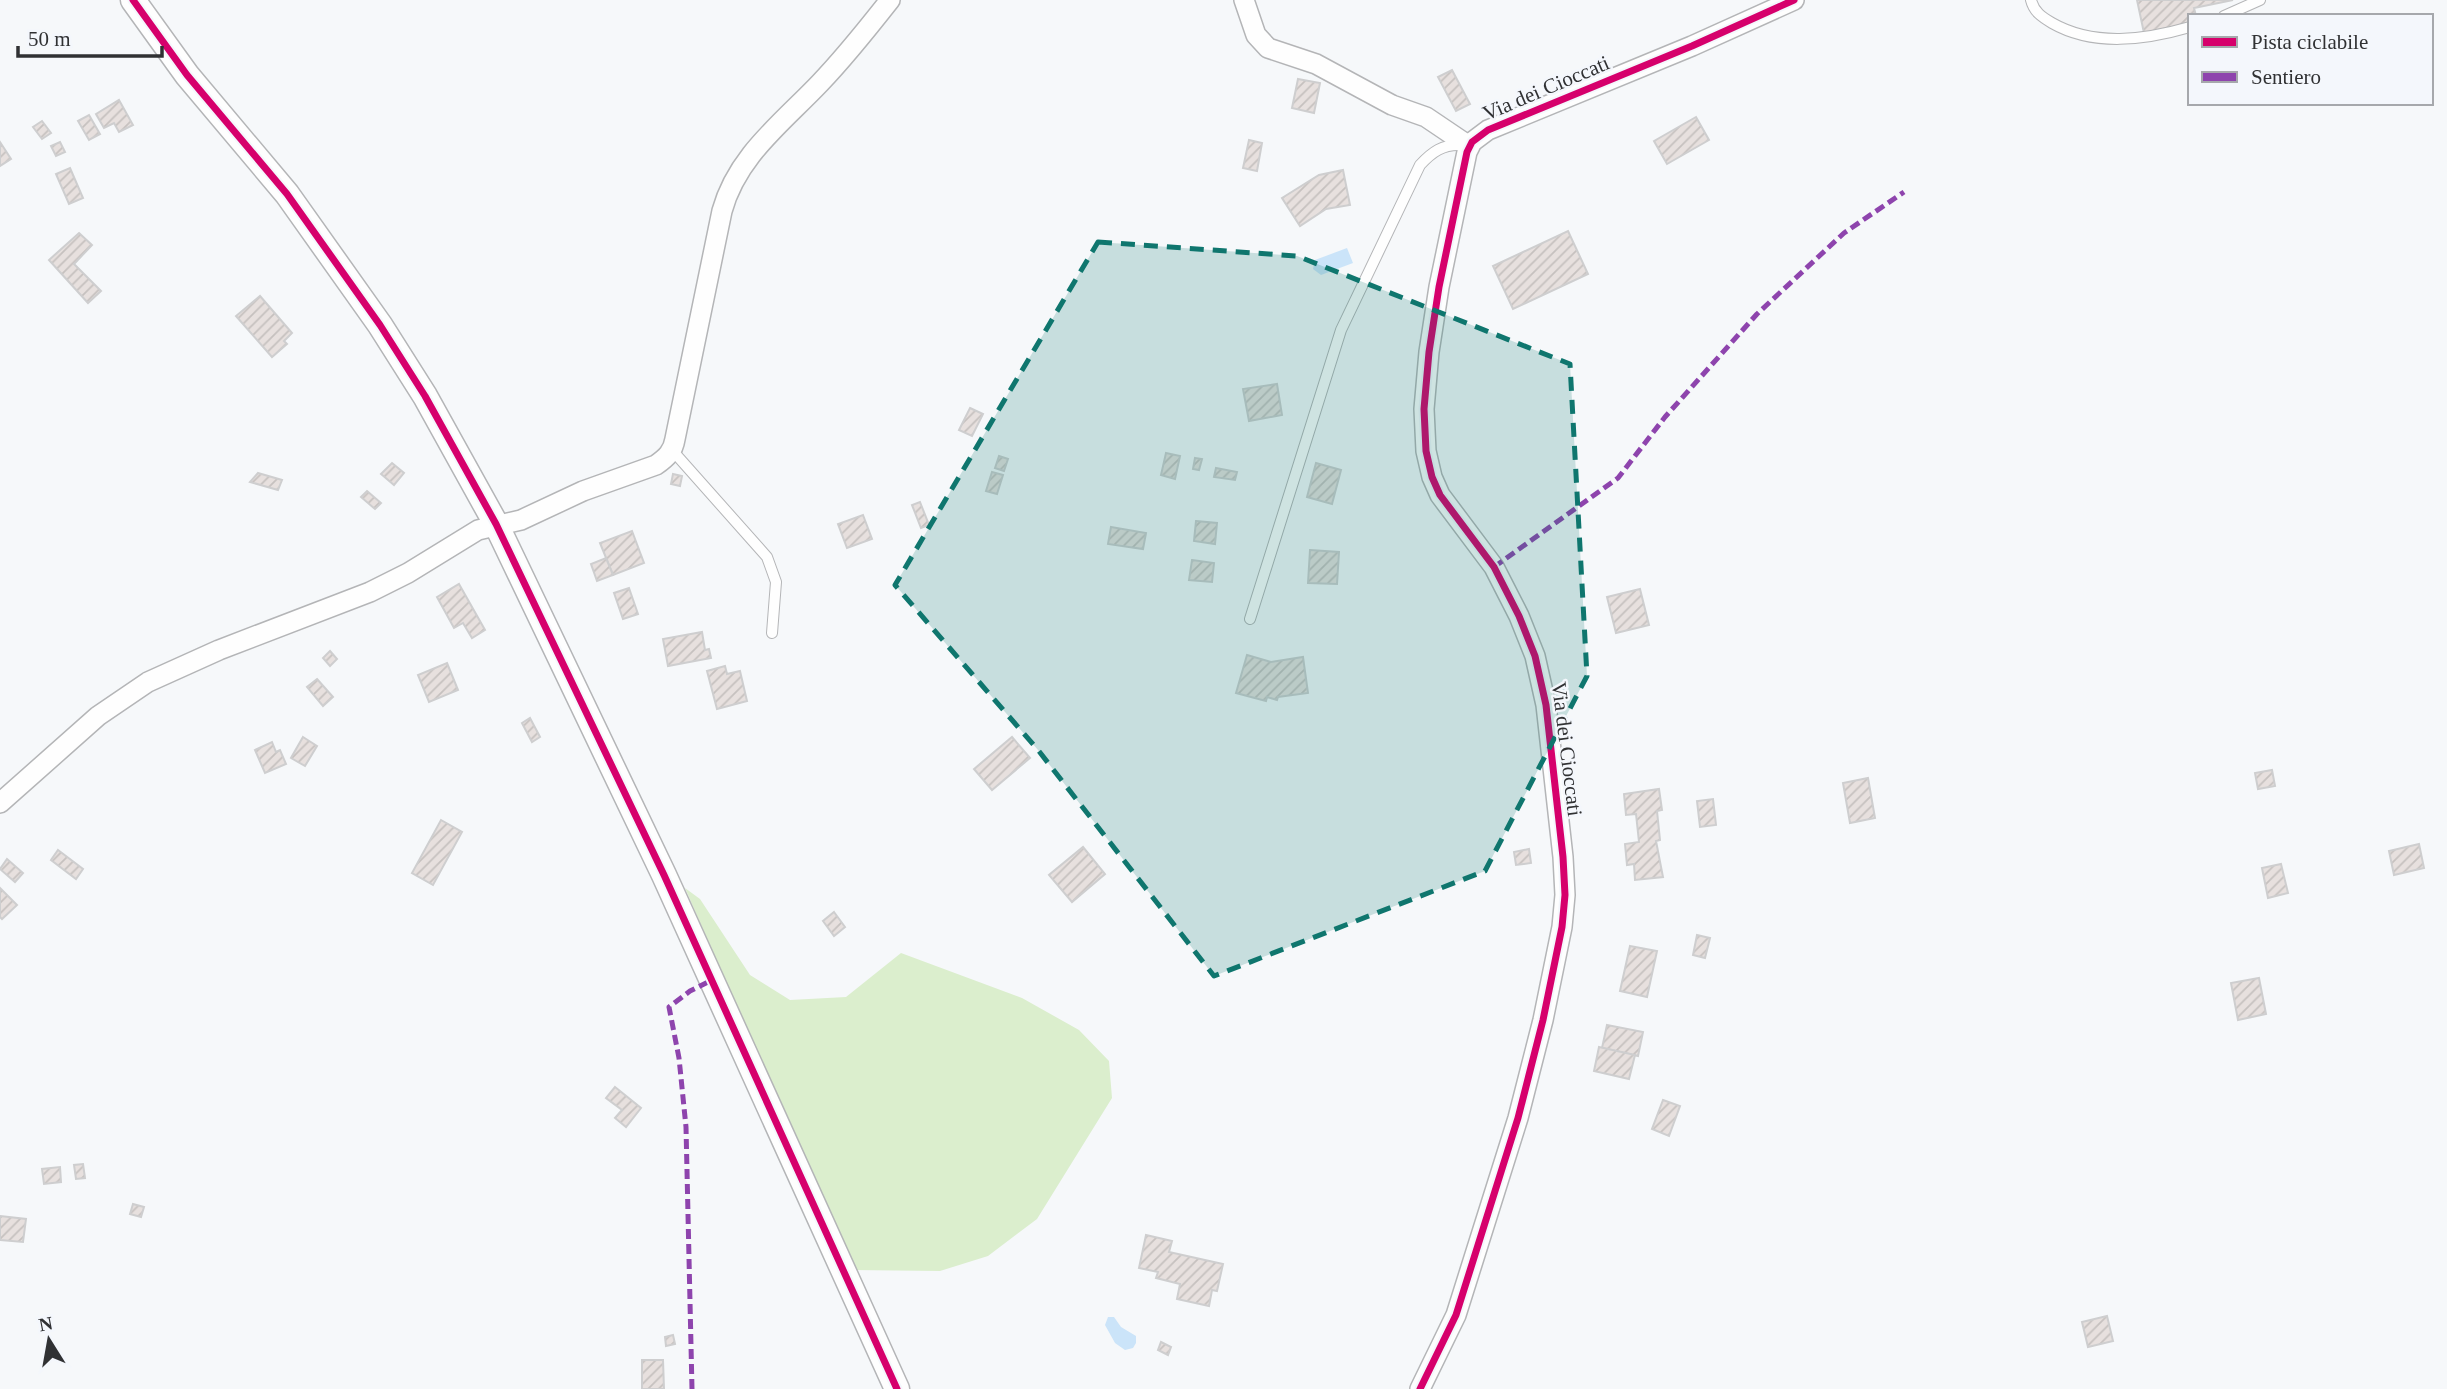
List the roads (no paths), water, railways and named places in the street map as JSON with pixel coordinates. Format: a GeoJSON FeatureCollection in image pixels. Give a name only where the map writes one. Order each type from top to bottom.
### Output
{"type":"FeatureCollection","features":[{"type":"Feature","properties":{"kind":"street"},"geometry":{"type":"LineString","coordinates":[[133,0],[181,67],[287,194],[380,325],[425,396],[496,524],[664,875],[897,1389]]}},
{"type":"Feature","properties":{"kind":"street"},"geometry":{"type":"LineString","coordinates":[[0,803],[98,716],[148,682],[212,653],[377,589],[478,530],[521,520],[583,491],[650,467],[666,458],[672,450],[722,211],[732,183],[754,150],[835,68],[890,0]]}},
{"type":"Feature","properties":{"kind":"street"},"geometry":{"type":"LineString","coordinates":[[1244,0],[1256,34],[1268,48],[1316,64],[1392,105],[1426,117],[1469,146]]}},
{"type":"Feature","properties":{"kind":"street","name":"Via dei Cioccati"},"geometry":{"type":"LineString","coordinates":[[1420,1389],[1459,1307],[1525,1093],[1550,987],[1562,927],[1565,895],[1546,705],[1535,656],[1519,616],[1490,559],[1435,485],[1424,440],[1425,392],[1432,330],[1469,146],[1488,130],[1692,46],[1794,0]]}},
{"type":"Feature","properties":{"kind":"lane"},"geometry":{"type":"LineString","coordinates":[[2031,0],[2041,17],[2068,31],[2092,37],[2138,38],[2188,27]]}},
{"type":"Feature","properties":{"kind":"lane"},"geometry":{"type":"LineString","coordinates":[[2228,14],[2260,0]]}},
{"type":"Feature","properties":{"kind":"lane"},"geometry":{"type":"LineString","coordinates":[[1250,619],[1341,330],[1420,165],[1442,148],[1469,146]]}},
{"type":"Feature","properties":{"kind":"lane"},"geometry":{"type":"LineString","coordinates":[[672,450],[767,557],[776,582],[772,633]]}},
{"type":"Feature","properties":{"kind":"water"},"geometry":{"type":"Polygon","coordinates":[[[1347,248],[1353,263],[1321,275],[1313,269],[1315,260],[1347,248]]]}},
{"type":"Feature","properties":{"kind":"water"},"geometry":{"type":"Polygon","coordinates":[[[1108,1317],[1114,1317],[1121,1327],[1136,1336],[1133,1348],[1125,1350],[1115,1343],[1105,1325],[1108,1317]]]}}]}
